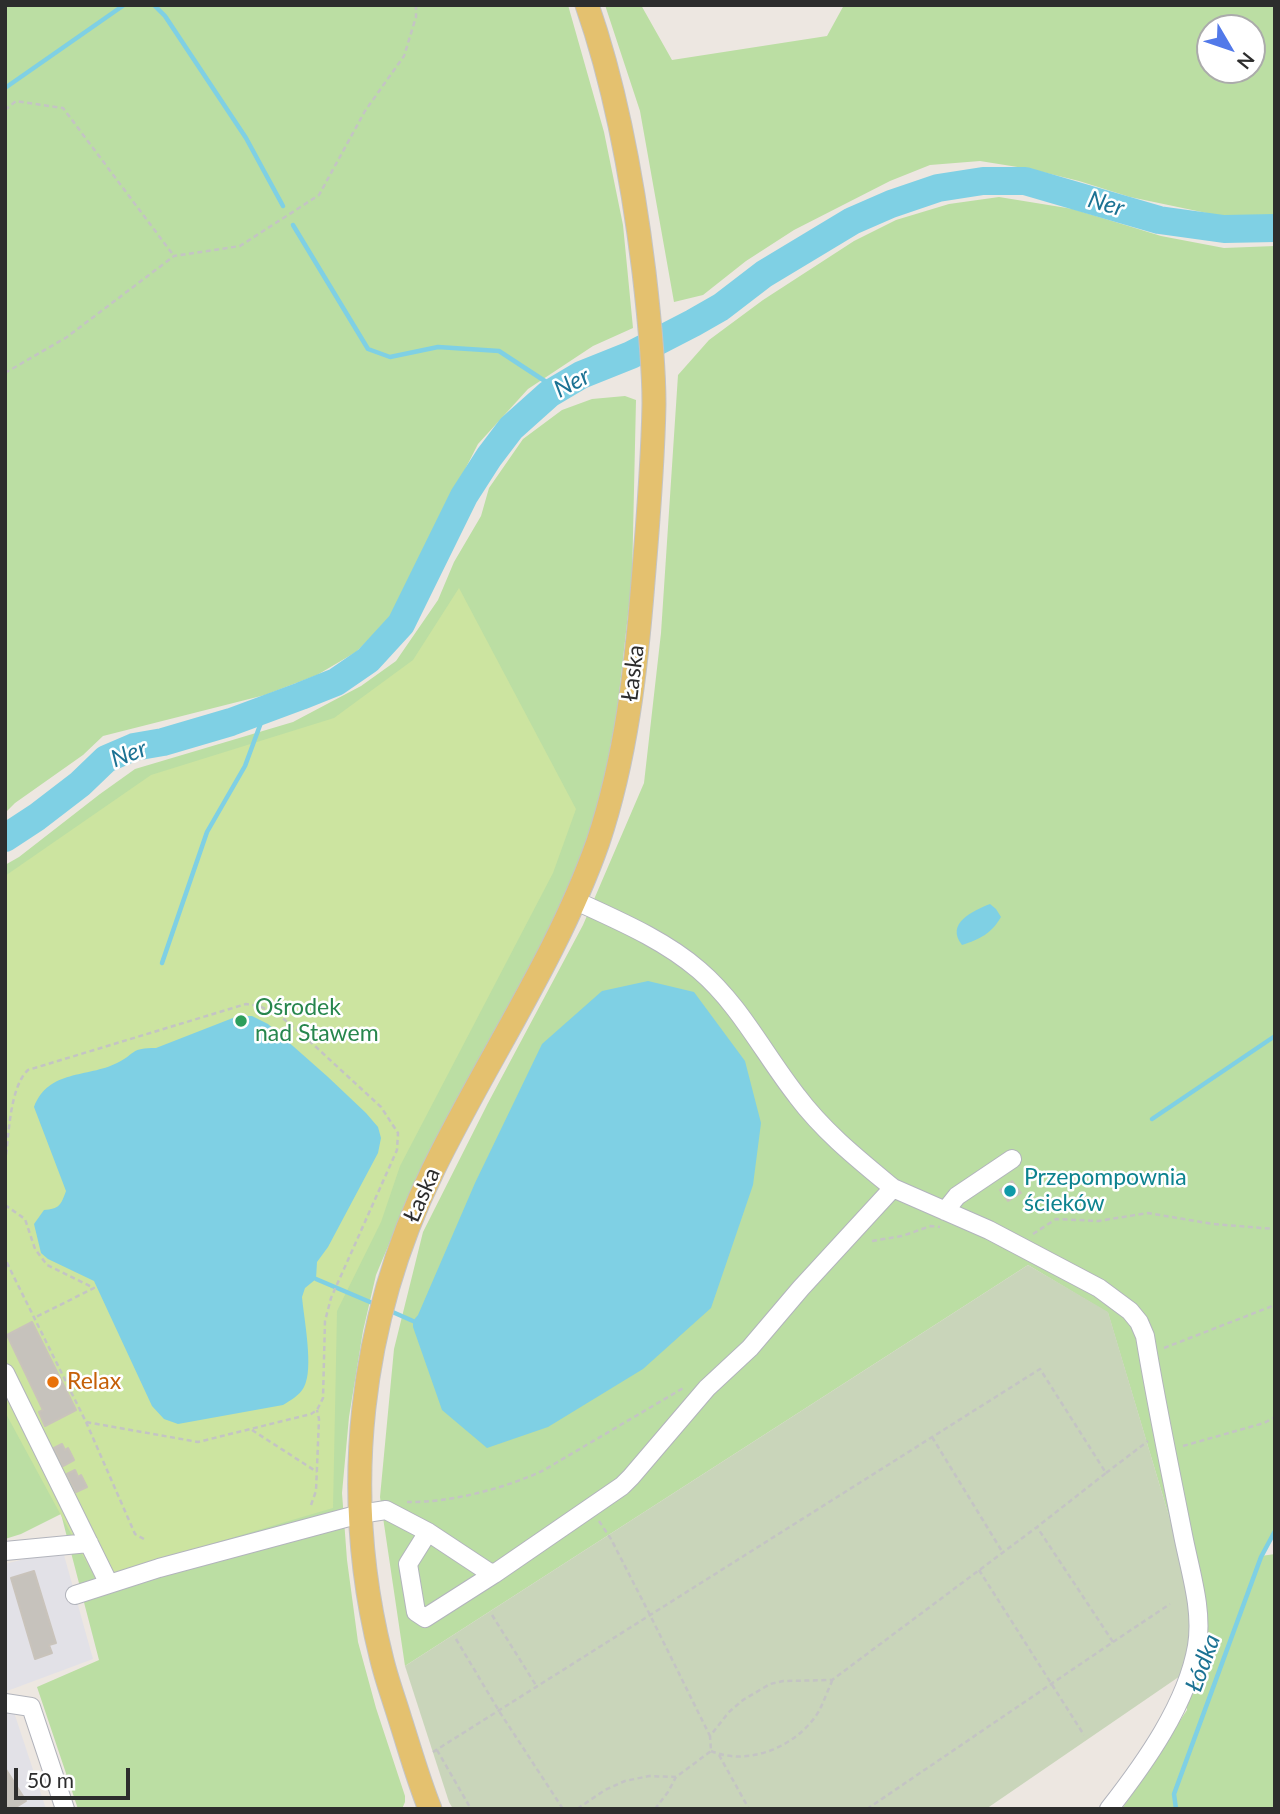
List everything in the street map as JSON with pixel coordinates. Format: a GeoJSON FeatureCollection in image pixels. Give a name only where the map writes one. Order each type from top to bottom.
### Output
{"type":"FeatureCollection","features":[{"type":"Feature","properties":{"kind":"main road","name":"Łaska"},"geometry":{"type":"LineString","coordinates":[[430,1809],[416,1775],[381,1656],[366,1578],[366,1513],[359,1462],[366,1384],[385,1293],[411,1219],[435,1166],[556,937],[599,838],[622,755],[641,607],[654,399],[648,305],[639,225],[622,132],[587,5]]}},
{"type":"Feature","properties":{"kind":"street"},"geometry":{"type":"LineString","coordinates":[[574,900],[672,949],[711,980],[732,1004],[820,1125],[893,1188],[944,1219],[1001,1236],[1107,1293],[1130,1311],[1139,1322],[1167,1450],[1197,1604],[1199,1628],[1197,1647],[1176,1709],[1109,1809]]}},
{"type":"Feature","properties":{"kind":"street"},"geometry":{"type":"LineString","coordinates":[[944,1219],[957,1196],[1012,1159]]}},
{"type":"Feature","properties":{"kind":"street"},"geometry":{"type":"LineString","coordinates":[[428,1532],[408,1564],[416,1612],[425,1618],[622,1486],[707,1388],[750,1348],[893,1188]]}},
{"type":"Feature","properties":{"kind":"street"},"geometry":{"type":"LineString","coordinates":[[5,1373],[109,1584]]}},
{"type":"Feature","properties":{"kind":"street"},"geometry":{"type":"LineString","coordinates":[[75,1595],[159,1568],[386,1510],[428,1532],[494,1574]]}},
{"type":"Feature","properties":{"kind":"street"},"geometry":{"type":"LineString","coordinates":[[5,1551],[89,1543]]}},
{"type":"Feature","properties":{"kind":"street"},"geometry":{"type":"LineString","coordinates":[[5,1703],[31,1707],[65,1809]]}},
{"type":"Feature","properties":{"kind":"path"},"geometry":{"type":"LineString","coordinates":[[5,373],[67,337],[174,256],[240,246],[319,195],[365,111],[404,56],[416,17],[416,5]]}},
{"type":"Feature","properties":{"kind":"path"},"geometry":{"type":"LineString","coordinates":[[5,110],[16,101],[63,108],[174,256]]}},
{"type":"Feature","properties":{"kind":"path"},"geometry":{"type":"LineString","coordinates":[[5,1163],[15,1095],[22,1076],[28,1070],[246,1004],[259,1006],[279,1015],[303,1035],[381,1107],[398,1133],[397,1150],[331,1298],[325,1321],[323,1398],[317,1410],[311,1414],[198,1442],[86,1422]]}},
{"type":"Feature","properties":{"kind":"path"},"geometry":{"type":"LineString","coordinates":[[5,1205],[25,1219],[35,1249],[47,1265],[94,1288],[34,1318]]}},
{"type":"Feature","properties":{"kind":"path"},"geometry":{"type":"LineString","coordinates":[[1027,1237],[1056,1219],[1098,1221],[1148,1213],[1213,1224],[1275,1229]]}},
{"type":"Feature","properties":{"kind":"path"},"geometry":{"type":"LineString","coordinates":[[872,1241],[902,1236],[944,1219]]}},
{"type":"Feature","properties":{"kind":"path"},"geometry":{"type":"LineString","coordinates":[[5,1259],[86,1422],[135,1534],[144,1539]]}},
{"type":"Feature","properties":{"kind":"path"},"geometry":{"type":"LineString","coordinates":[[1148,1354],[1275,1305]]}},
{"type":"Feature","properties":{"kind":"path"},"geometry":{"type":"LineString","coordinates":[[471,1809],[435,1751],[1040,1369],[1107,1474]]}},
{"type":"Feature","properties":{"kind":"path"},"geometry":{"type":"LineString","coordinates":[[407,1502],[440,1500],[525,1479],[685,1387]]}},
{"type":"Feature","properties":{"kind":"path"},"geometry":{"type":"LineString","coordinates":[[311,1505],[316,1491],[319,1419],[317,1410]]}},
{"type":"Feature","properties":{"kind":"path"},"geometry":{"type":"LineString","coordinates":[[1167,1450],[1275,1418]]}},
{"type":"Feature","properties":{"kind":"path"},"geometry":{"type":"LineString","coordinates":[[250,1429],[317,1472]]}},
{"type":"Feature","properties":{"kind":"path"},"geometry":{"type":"LineString","coordinates":[[711,1751],[737,1758],[758,1755],[797,1735],[819,1710],[832,1680],[1163,1432]]}},
{"type":"Feature","properties":{"kind":"path"},"geometry":{"type":"LineString","coordinates":[[932,1437],[1003,1553]]}},
{"type":"Feature","properties":{"kind":"path"},"geometry":{"type":"LineString","coordinates":[[590,1508],[611,1539],[650,1615],[710,1736],[711,1751]]}},
{"type":"Feature","properties":{"kind":"path"},"geometry":{"type":"LineString","coordinates":[[1037,1527],[1113,1642]]}},
{"type":"Feature","properties":{"kind":"path"},"geometry":{"type":"LineString","coordinates":[[979,1570],[1084,1735]]}},
{"type":"Feature","properties":{"kind":"path"},"geometry":{"type":"LineString","coordinates":[[867,1809],[1170,1604]]}},
{"type":"Feature","properties":{"kind":"path"},"geometry":{"type":"LineString","coordinates":[[492,1615],[537,1687]]}},
{"type":"Feature","properties":{"kind":"path"},"geometry":{"type":"LineString","coordinates":[[456,1639],[563,1809]]}},
{"type":"Feature","properties":{"kind":"path"},"geometry":{"type":"LineString","coordinates":[[710,1736],[736,1706],[770,1684],[783,1681],[832,1680]]}},
{"type":"Feature","properties":{"kind":"path"},"geometry":{"type":"LineString","coordinates":[[655,1809],[676,1777],[711,1751]]}},
{"type":"Feature","properties":{"kind":"path"},"geometry":{"type":"LineString","coordinates":[[719,1755],[749,1809]]}},
{"type":"Feature","properties":{"kind":"path"},"geometry":{"type":"LineString","coordinates":[[578,1809],[605,1790],[625,1781],[649,1776],[676,1777]]}},
{"type":"Feature","properties":{"kind":"shaded area"},"geometry":{"type":"Polygon","coordinates":[[[64,1555],[93,1659],[7,1691],[46,1809],[5,1809],[5,1564],[36,1556],[64,1555]]]}},
{"type":"Feature","properties":{"kind":"green space"},"geometry":{"type":"Polygon","coordinates":[[[5,5],[568,5],[604,132],[623,225],[633,328],[593,346],[528,389],[478,444],[425,548],[408,592],[386,623],[356,652],[317,675],[265,695],[103,736],[83,755],[5,813],[5,5]]]}},
{"type":"Feature","properties":{"kind":"green space"},"geometry":{"type":"Polygon","coordinates":[[[605,5],[641,5],[672,60],[827,36],[844,5],[1275,5],[1275,215],[1221,216],[1130,197],[1030,169],[980,161],[930,165],[890,181],[794,230],[746,261],[703,295],[674,302],[640,111],[605,5]]]}},
{"type":"Feature","properties":{"kind":"green space"},"geometry":{"type":"Polygon","coordinates":[[[999,197],[1073,209],[1161,236],[1224,248],[1275,246],[1275,1531],[1261,1556],[1275,1554],[1275,1809],[1122,1809],[1187,1710],[1183,1674],[1188,1580],[1108,1313],[1028,1265],[405,1666],[380,1497],[394,1349],[423,1232],[583,925],[644,783],[661,633],[678,375],[709,340],[763,300],[854,241],[896,220],[949,204],[999,197]]]}},
{"type":"Feature","properties":{"kind":"green space","name":"Ośrodek nad Stawem"},"geometry":{"type":"Polygon","coordinates":[[[625,396],[636,400],[632,579],[617,712],[604,780],[582,859],[529,974],[415,1182],[376,1275],[363,1331],[349,1417],[342,1493],[347,1560],[358,1642],[405,1802],[402,1809],[78,1809],[37,1687],[99,1660],[61,1514],[5,1539],[5,865],[135,769],[293,722],[361,686],[396,661],[438,600],[454,562],[481,516],[489,488],[523,439],[562,410],[592,399],[625,396]]]}},
{"type":"Feature","properties":{"kind":"green space","name":"Ośrodek nad Stawem"},"geometry":{"type":"Polygon","coordinates":[[[459,588],[576,809],[553,873],[400,1166],[381,1222],[337,1311],[333,1508],[95,1578],[5,1412],[5,876],[151,775],[334,718],[413,660],[459,588]]]}},
{"type":"Feature","properties":{"kind":"green space"},"geometry":{"type":"Polygon","coordinates":[[[1028,1265],[1108,1312],[1188,1580],[1192,1633],[1183,1674],[986,1809],[453,1809],[405,1666],[1028,1265]]]}},
{"type":"Feature","properties":{"kind":"water"},"geometry":{"type":"Polygon","coordinates":[[[990,904],[1001,917],[997,923],[984,935],[962,945],[957,930],[959,924],[969,914],[990,904]]]}},
{"type":"Feature","properties":{"kind":"water"},"geometry":{"type":"Polygon","coordinates":[[[648,981],[694,992],[745,1061],[761,1123],[753,1185],[711,1308],[643,1369],[548,1427],[487,1448],[442,1410],[413,1321],[542,1044],[602,991],[648,981]]]}},
{"type":"Feature","properties":{"kind":"water"},"geometry":{"type":"Polygon","coordinates":[[[238,1016],[252,1016],[268,1024],[366,1113],[378,1127],[381,1138],[378,1153],[328,1247],[317,1262],[316,1279],[305,1288],[302,1297],[308,1368],[302,1390],[283,1405],[178,1424],[164,1419],[152,1406],[94,1281],[41,1253],[34,1224],[44,1210],[59,1205],[66,1191],[34,1107],[49,1086],[59,1080],[105,1068],[138,1050],[156,1048],[238,1016]]]}},
{"type":"Feature","properties":{"kind":"building","name":"Przepompownia ścieków"},"geometry":{"type":"Polygon","coordinates":[[[1012,1181],[1021,1193],[1008,1201],[1000,1190],[1012,1181]]]}},
{"type":"Feature","properties":{"kind":"building"},"geometry":{"type":"Polygon","coordinates":[[[32,1322],[76,1410],[45,1426],[39,1412],[43,1410],[7,1335],[32,1322]]]}},
{"type":"Feature","properties":{"kind":"building"},"geometry":{"type":"Polygon","coordinates":[[[62,1444],[65,1450],[68,1448],[74,1460],[63,1466],[54,1448],[62,1444]]]}},
{"type":"Feature","properties":{"kind":"building"},"geometry":{"type":"Polygon","coordinates":[[[75,1470],[87,1487],[76,1492],[67,1474],[75,1470]]]}},
{"type":"Feature","properties":{"kind":"building"},"geometry":{"type":"Polygon","coordinates":[[[34,1571],[56,1643],[49,1645],[52,1653],[35,1659],[11,1578],[34,1571]]]}},
{"type":"Feature","properties":{"kind":"building"},"geometry":{"type":"Polygon","coordinates":[[[5,1768],[26,1801],[13,1809],[5,1809],[5,1768]]]}},
{"type":"Feature","properties":{"kind":"waterway"},"geometry":{"type":"LineString","coordinates":[[5,88],[124,5]]}},
{"type":"Feature","properties":{"kind":"waterway"},"geometry":{"type":"LineString","coordinates":[[154,5],[165,16],[246,138],[283,206]]}},
{"type":"Feature","properties":{"kind":"waterway","name":"Ner"},"geometry":{"type":"LineString","coordinates":[[5,838],[80,784],[106,759],[134,747],[163,742],[231,722],[301,696],[336,682],[368,660],[401,624],[464,496],[511,428],[549,394],[581,375],[631,355],[693,323],[721,307],[764,274],[852,221],[938,188],[983,181],[1025,181],[1159,220],[1224,229],[1275,228]]}},
{"type":"Feature","properties":{"kind":"waterway"},"geometry":{"type":"LineString","coordinates":[[293,225],[368,349],[390,357],[438,347],[499,351],[557,389]]}},
{"type":"Feature","properties":{"kind":"waterway"},"geometry":{"type":"LineString","coordinates":[[162,963],[207,832],[245,766],[266,709]]}},
{"type":"Feature","properties":{"kind":"waterway"},"geometry":{"type":"LineString","coordinates":[[1152,1119],[1275,1036]]}},
{"type":"Feature","properties":{"kind":"waterway"},"geometry":{"type":"LineString","coordinates":[[316,1279],[377,1305]]}},
{"type":"Feature","properties":{"kind":"waterway"},"geometry":{"type":"LineString","coordinates":[[388,1310],[413,1321]]}},
{"type":"Feature","properties":{"kind":"waterway","name":"Łódka"},"geometry":{"type":"LineString","coordinates":[[1176,1809],[1174,1794],[1261,1557],[1275,1531]]}},
{"type":"Feature","properties":{"kind":"place","name":"Ośrodek nad Stawem"},"geometry":{"type":"Point","coordinates":[241,1021]}},
{"type":"Feature","properties":{"kind":"place","name":"Przepompownia ścieków"},"geometry":{"type":"Point","coordinates":[1010,1191]}},
{"type":"Feature","properties":{"kind":"place","name":"Relax"},"geometry":{"type":"Point","coordinates":[53,1382]}}]}
